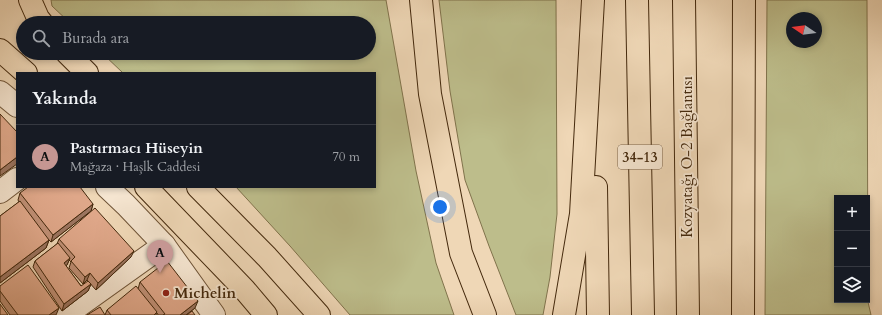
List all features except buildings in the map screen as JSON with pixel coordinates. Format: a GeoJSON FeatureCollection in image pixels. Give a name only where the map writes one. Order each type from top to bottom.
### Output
{"type":"FeatureCollection","features":[{"type":"Feature","properties":{"kind":"main road"},"geometry":{"type":"LineString","coordinates":[[30,0],[37,16]]}},
{"type":"Feature","properties":{"kind":"main road"},"geometry":{"type":"LineString","coordinates":[[421,0],[430,94],[461,253],[485,315]]}},
{"type":"Feature","properties":{"kind":"main road","name":"34-13"},"geometry":{"type":"LineString","coordinates":[[637,0],[643,315]]}},
{"type":"Feature","properties":{"kind":"main road","name":"Kozyatağı O-2 Bağlantısı"},"geometry":{"type":"LineString","coordinates":[[684,0],[688,315]]}},
{"type":"Feature","properties":{"kind":"main road"},"geometry":{"type":"LineString","coordinates":[[737,0],[743,247]]}},
{"type":"Feature","properties":{"kind":"main road"},"geometry":{"type":"LineString","coordinates":[[743,315],[744,0]]}},
{"type":"Feature","properties":{"kind":"main road"},"geometry":{"type":"LineString","coordinates":[[564,315],[581,214],[593,1]]}},
{"type":"Feature","properties":{"kind":"main road"},"geometry":{"type":"LineString","coordinates":[[593,1],[598,315]]}},
{"type":"Feature","properties":{"kind":"main road"},"geometry":{"type":"LineString","coordinates":[[0,50],[25,72]]}},
{"type":"Feature","properties":{"kind":"main road"},"geometry":{"type":"LineString","coordinates":[[74,60],[85,72]]}},
{"type":"Feature","properties":{"kind":"main road"},"geometry":{"type":"LineString","coordinates":[[147,188],[244,289],[266,315]]}},
{"type":"Feature","properties":{"kind":"main road"},"geometry":{"type":"LineString","coordinates":[[199,188],[267,258],[319,315]]}},
{"type":"Feature","properties":{"kind":"street"},"geometry":{"type":"LineString","coordinates":[[0,92],[16,105]]}},
{"type":"Feature","properties":{"kind":"street"},"geometry":{"type":"LineString","coordinates":[[0,192],[16,180]]}},
{"type":"Feature","properties":{"kind":"street"},"geometry":{"type":"LineString","coordinates":[[108,188],[164,245],[214,315]]}},
{"type":"Feature","properties":{"kind":"street"},"geometry":{"type":"LineString","coordinates":[[66,315],[164,245]]}},
{"type":"Feature","properties":{"kind":"green space"},"geometry":{"type":"Polygon","coordinates":[[[51,0],[386,0],[416,171],[436,263],[454,315],[350,315],[237,188],[376,188],[376,72],[122,72],[109,60],[376,60],[376,16],[63,16],[52,6],[51,0]]]}},
{"type":"Feature","properties":{"kind":"green space"},"geometry":{"type":"Polygon","coordinates":[[[439,0],[556,0],[557,214],[550,277],[543,315],[516,315],[465,180],[450,91],[439,0]]]}},
{"type":"Feature","properties":{"kind":"green space"},"geometry":{"type":"Polygon","coordinates":[[[767,0],[867,0],[868,195],[834,195],[834,303],[868,303],[871,315],[765,315],[767,0]]]}},
{"type":"Feature","properties":{"kind":"place","name":"Pastırmacı Hüseyin"},"geometry":{"type":"Point","coordinates":[160,273]}},
{"type":"Feature","properties":{"kind":"place","name":"Michelin"},"geometry":{"type":"Point","coordinates":[166,293]}}]}
